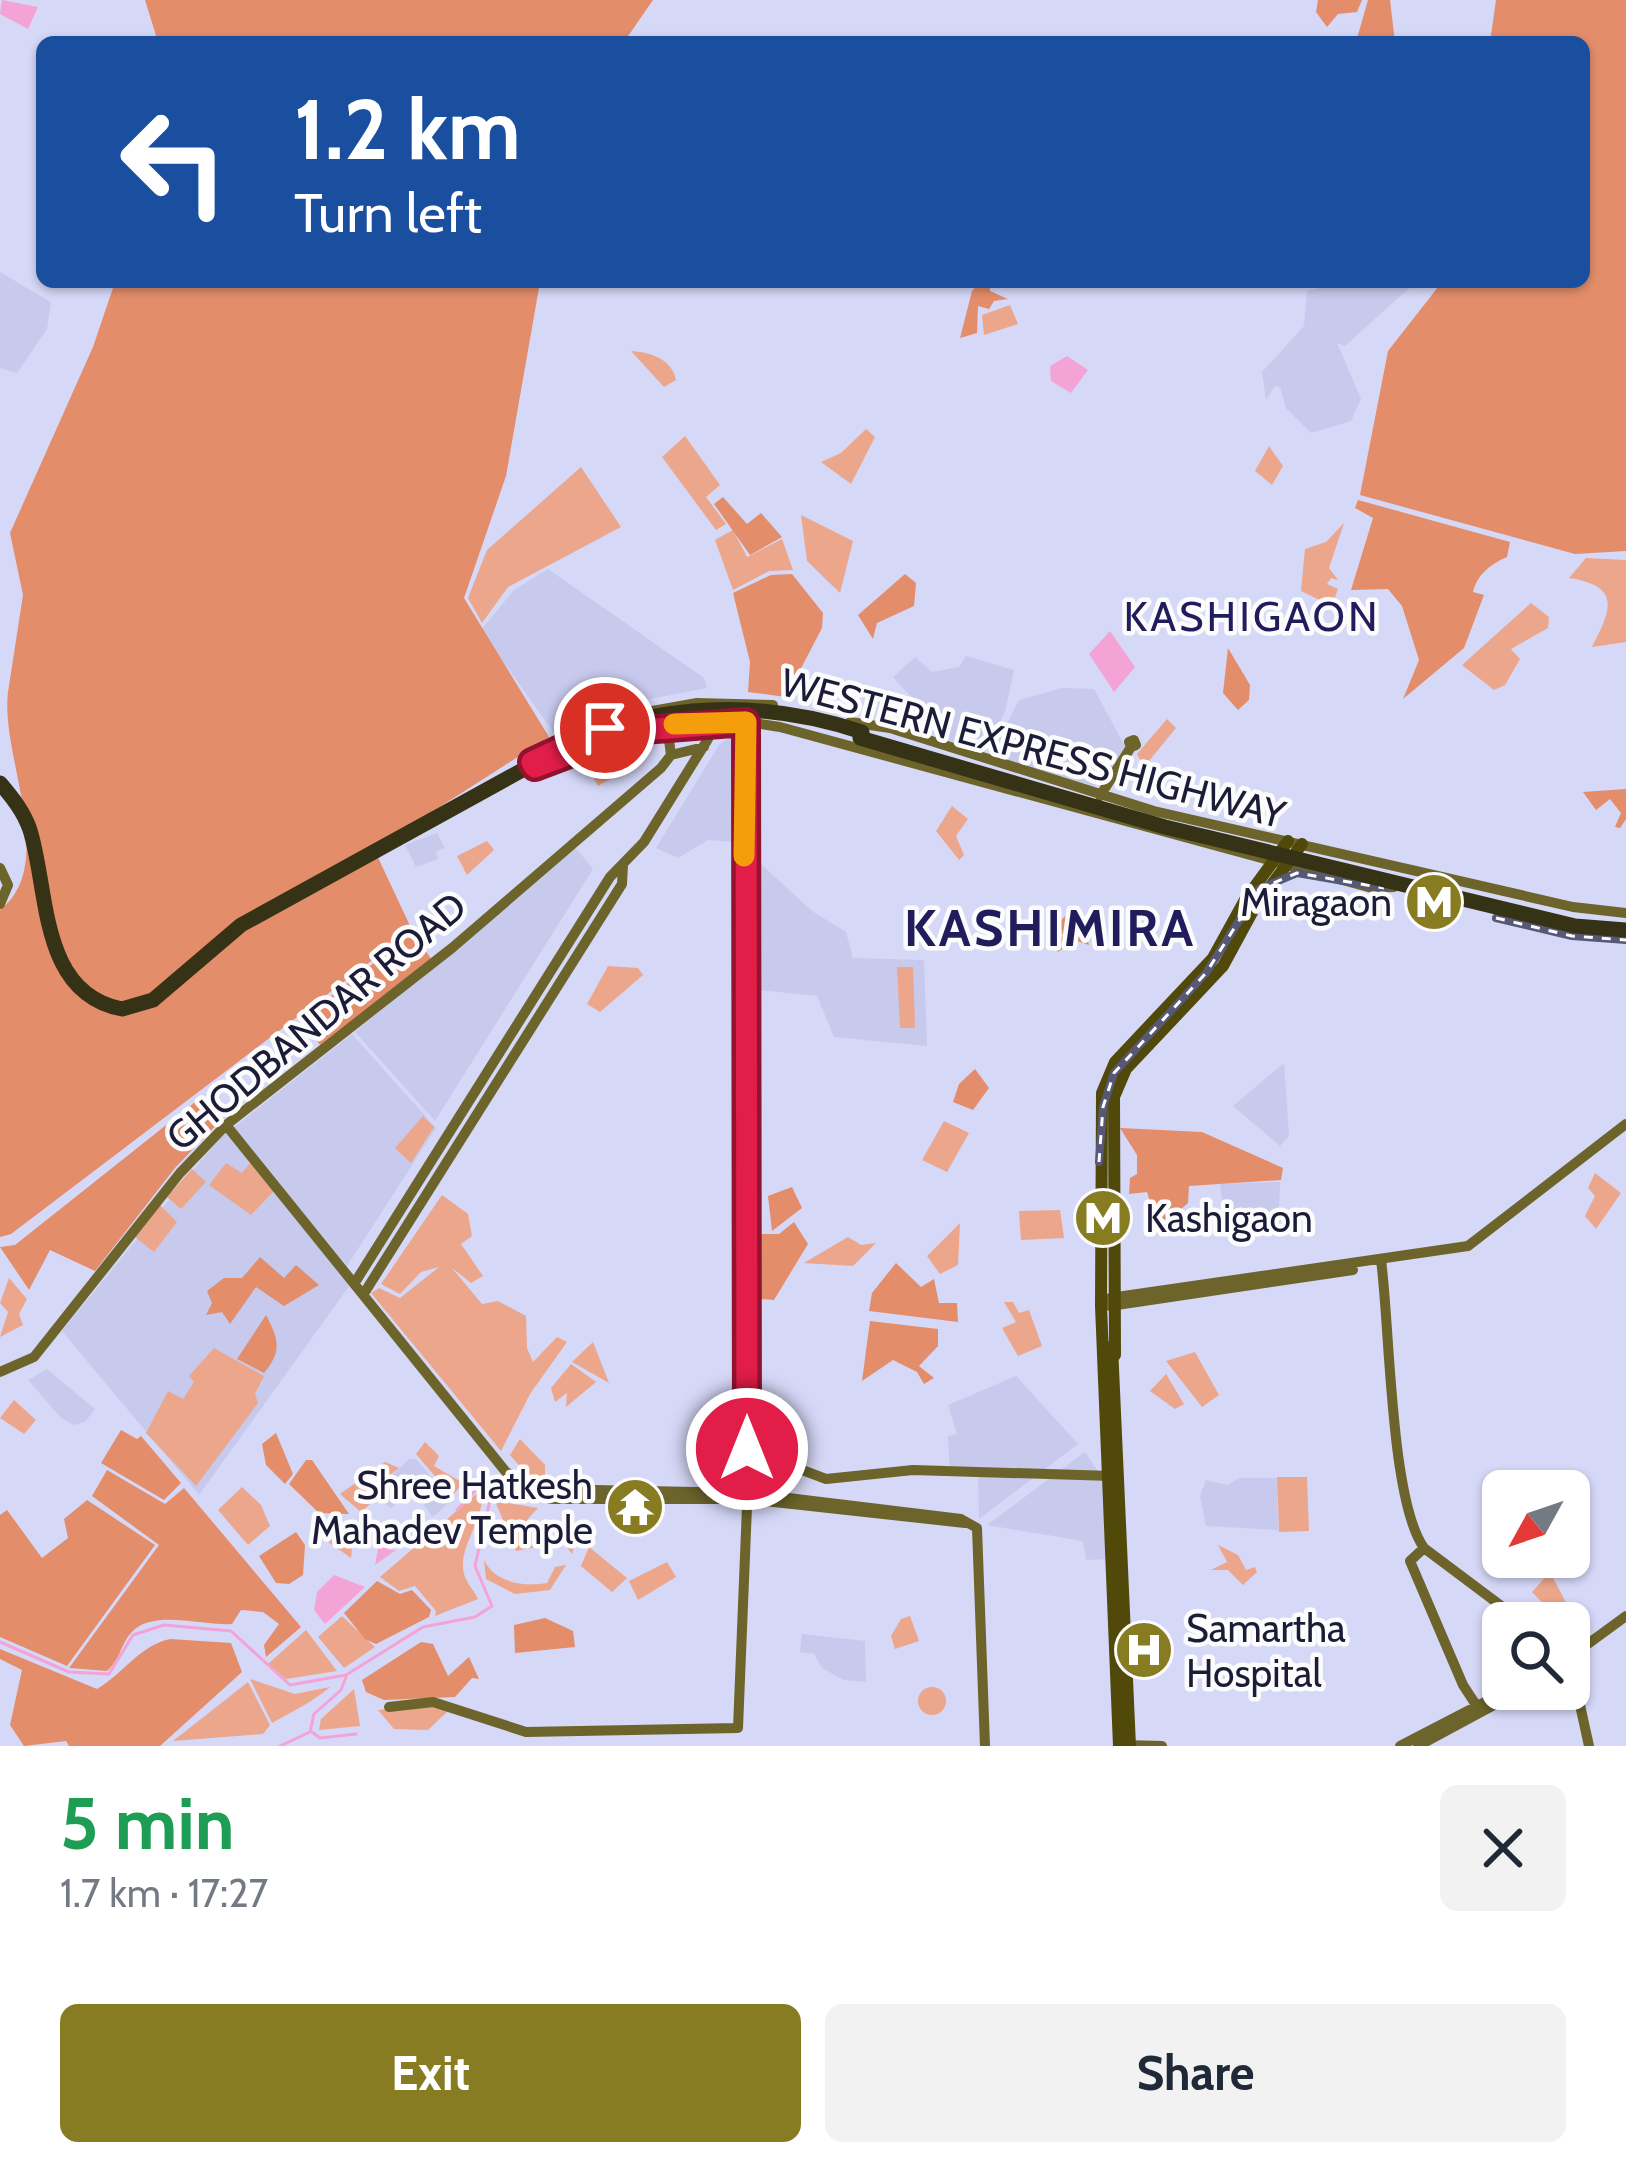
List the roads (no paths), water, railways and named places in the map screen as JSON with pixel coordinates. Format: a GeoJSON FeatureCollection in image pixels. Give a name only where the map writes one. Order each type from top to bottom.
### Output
{"type":"FeatureCollection","features":[{"type":"Feature","properties":{"kind":"highway","name":"WESTERN EXPRESS HIGHWAY"},"geometry":{"type":"LineString","coordinates":[[0,793],[22,829],[39,924],[57,960],[90,1002],[125,1014],[154,1006],[202,959],[249,927],[564,745],[629,720],[684,710],[748,707],[813,717],[856,734]]}},
{"type":"Feature","properties":{"kind":"highway","name":"WESTERN EXPRESS HIGHWAY"},"geometry":{"type":"LineString","coordinates":[[0,783],[31,834],[46,927],[55,947],[89,994],[122,1009],[153,1000],[241,925],[539,762],[632,724],[712,715],[776,717],[856,734],[1200,836],[1575,926],[1626,926]]}},
{"type":"Feature","properties":{"kind":"main road"},"geometry":{"type":"LineString","coordinates":[[1126,1746],[1104,1121],[1126,1069],[1209,984],[1247,909],[1285,868],[1295,843]]}},
{"type":"Feature","properties":{"kind":"main road"},"geometry":{"type":"LineString","coordinates":[[1108,1322],[1126,1746]]}},
{"type":"Feature","properties":{"kind":"street"},"geometry":{"type":"LineString","coordinates":[[354,1284],[624,862],[644,842],[704,747],[711,722]]}},
{"type":"Feature","properties":{"kind":"street"},"geometry":{"type":"LineString","coordinates":[[389,1707],[433,1702],[526,1732],[738,1728],[748,1491],[750,722]]}},
{"type":"Feature","properties":{"kind":"street"},"geometry":{"type":"LineString","coordinates":[[539,762],[630,731],[667,724],[750,722],[836,742],[890,728],[1101,795],[1573,907],[1626,926]]}},
{"type":"Feature","properties":{"kind":"street"},"geometry":{"type":"LineString","coordinates":[[667,724],[671,755],[704,747]]}},
{"type":"Feature","properties":{"kind":"street"},"geometry":{"type":"LineString","coordinates":[[856,734],[1092,816],[1285,868],[1540,927],[1626,926]]}},
{"type":"Feature","properties":{"kind":"street"},"geometry":{"type":"LineString","coordinates":[[1092,816],[1131,747]]}},
{"type":"Feature","properties":{"kind":"street","name":"GHODBANDAR ROAD"},"geometry":{"type":"LineString","coordinates":[[0,1372],[34,1358],[180,1173],[226,1125],[452,948],[671,755]]}},
{"type":"Feature","properties":{"kind":"street"},"geometry":{"type":"LineString","coordinates":[[363,1295],[622,884],[624,862]]}},
{"type":"Feature","properties":{"kind":"street"},"geometry":{"type":"LineString","coordinates":[[0,868],[8,885],[0,904]]}},
{"type":"Feature","properties":{"kind":"street"},"geometry":{"type":"LineString","coordinates":[[226,1125],[506,1472],[543,1490],[549,1499],[748,1491],[773,1499],[966,1524],[985,1742]]}},
{"type":"Feature","properties":{"kind":"street"},"geometry":{"type":"LineString","coordinates":[[1107,1302],[1467,1252],[1626,1127]]}},
{"type":"Feature","properties":{"kind":"street"},"geometry":{"type":"LineString","coordinates":[[1381,1262],[1402,1483],[1415,1535],[1424,1548],[1495,1602]]}},
{"type":"Feature","properties":{"kind":"street"},"geometry":{"type":"LineString","coordinates":[[748,1491],[797,1468],[826,1479],[913,1470],[1114,1476]]}},
{"type":"Feature","properties":{"kind":"street"},"geometry":{"type":"LineString","coordinates":[[1424,1548],[1410,1561],[1478,1707]]}},
{"type":"Feature","properties":{"kind":"street"},"geometry":{"type":"LineString","coordinates":[[1590,1646],[1626,1620]]}},
{"type":"Feature","properties":{"kind":"street"},"geometry":{"type":"LineString","coordinates":[[1400,1746],[1482,1705]]}},
{"type":"Feature","properties":{"kind":"street"},"geometry":{"type":"LineString","coordinates":[[1418,1746],[1482,1705]]}},
{"type":"Feature","properties":{"kind":"street"},"geometry":{"type":"LineString","coordinates":[[1581,1710],[1589,1746]]}},
{"type":"Feature","properties":{"kind":"street"},"geometry":{"type":"LineString","coordinates":[[637,1729],[638,1746]]}},
{"type":"Feature","properties":{"kind":"street"},"geometry":{"type":"LineString","coordinates":[[1126,1746],[1162,1746]]}},
{"type":"Feature","properties":{"kind":"waterway"},"geometry":{"type":"LineString","coordinates":[[0,1642],[69,1672],[109,1674],[133,1635],[164,1625],[231,1631],[290,1685],[346,1675],[423,1627],[475,1617],[492,1606],[475,1566],[491,1496],[488,1477],[457,1510]]}},
{"type":"Feature","properties":{"kind":"waterway"},"geometry":{"type":"LineString","coordinates":[[280,1746],[310,1732],[314,1714],[341,1690],[346,1677]]}},
{"type":"Feature","properties":{"kind":"waterway"},"geometry":{"type":"LineString","coordinates":[[312,1732],[320,1738],[356,1734]]}},
{"type":"Feature","properties":{"kind":"railway"},"geometry":{"type":"LineString","coordinates":[[1099,1162],[1103,1107],[1114,1073],[1206,973],[1259,889],[1297,873],[1384,888]]}},
{"type":"Feature","properties":{"kind":"railway"},"geometry":{"type":"LineString","coordinates":[[1496,918],[1572,936],[1626,940]]}},
{"type":"Feature","properties":{"kind":"place","name":"Miragaon"},"geometry":{"type":"Point","coordinates":[1434,902]}},
{"type":"Feature","properties":{"kind":"place","name":"Kashigaon"},"geometry":{"type":"Point","coordinates":[1103,1218]}},
{"type":"Feature","properties":{"kind":"place","name":"Shree Hatkesh Mahadev Temple"},"geometry":{"type":"Point","coordinates":[635,1507]}},
{"type":"Feature","properties":{"kind":"place","name":"Samartha Hospital"},"geometry":{"type":"Point","coordinates":[1144,1650]}},
{"type":"Feature","properties":{"kind":"district","name":"KASHIGAON"},"geometry":{"type":"Point","coordinates":[1252,616]}},
{"type":"Feature","properties":{"kind":"district","name":"KASHIMIRA"},"geometry":{"type":"Point","coordinates":[1050,928]}}]}
